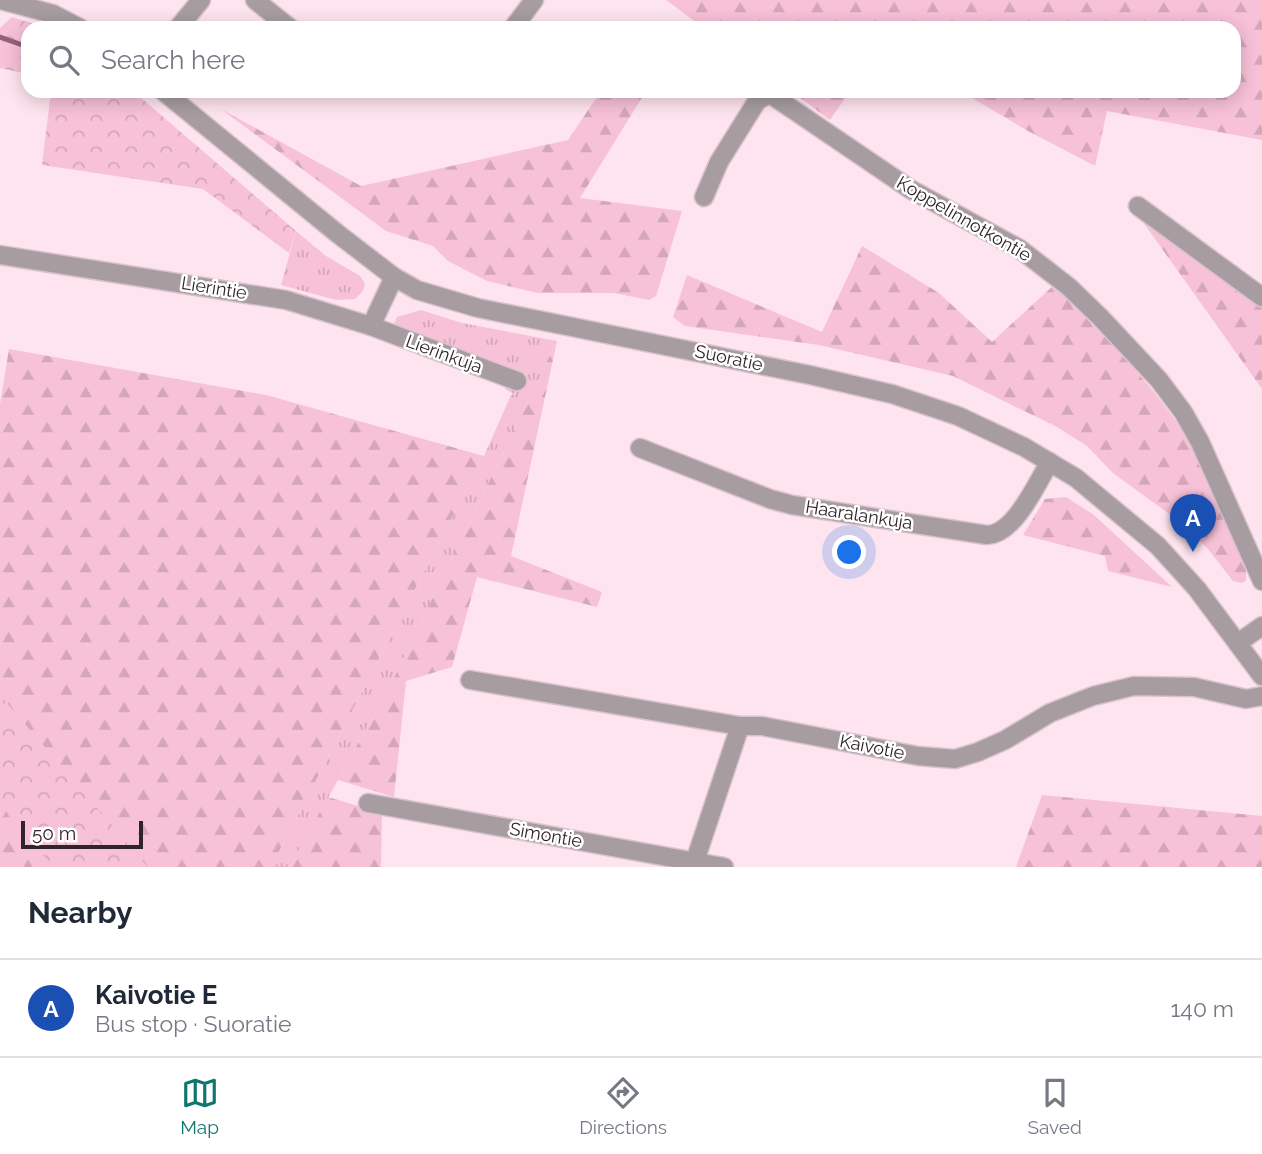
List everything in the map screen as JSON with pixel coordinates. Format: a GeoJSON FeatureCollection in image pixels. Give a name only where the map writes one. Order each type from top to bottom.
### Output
{"type":"FeatureCollection","features":[{"type":"Feature","properties":{"kind":"street"},"geometry":{"type":"LineString","coordinates":[[0,0],[53,14],[66,21]]}},
{"type":"Feature","properties":{"kind":"street"},"geometry":{"type":"LineString","coordinates":[[184,21],[201,0]]}},
{"type":"Feature","properties":{"kind":"street"},"geometry":{"type":"LineString","coordinates":[[255,0],[281,21]]}},
{"type":"Feature","properties":{"kind":"street"},"geometry":{"type":"LineString","coordinates":[[518,21],[534,0]]}},
{"type":"Feature","properties":{"kind":"street","name":"Suoratie"},"geometry":{"type":"LineString","coordinates":[[172,98],[327,226],[394,277],[417,290],[478,308],[810,374],[892,394],[958,416],[990,430],[1050,462],[1106,502],[1157,546],[1197,589],[1262,676]]}},
{"type":"Feature","properties":{"kind":"street","name":"Koppelinnotkontie"},"geometry":{"type":"LineString","coordinates":[[704,197],[719,162],[757,101],[762,98]]}},
{"type":"Feature","properties":{"kind":"street","name":"Koppelinnotkontie"},"geometry":{"type":"LineString","coordinates":[[776,98],[910,189],[1028,255],[1069,287],[1100,317],[1159,380],[1183,412],[1200,442],[1262,581]]}},
{"type":"Feature","properties":{"kind":"street"},"geometry":{"type":"LineString","coordinates":[[1138,206],[1262,296]]}},
{"type":"Feature","properties":{"kind":"street","name":"Lierintie"},"geometry":{"type":"LineString","coordinates":[[0,254],[286,300],[371,326]]}},
{"type":"Feature","properties":{"kind":"street"},"geometry":{"type":"LineString","coordinates":[[371,326],[394,277]]}},
{"type":"Feature","properties":{"kind":"street","name":"Lierinkuja"},"geometry":{"type":"LineString","coordinates":[[371,326],[517,381]]}},
{"type":"Feature","properties":{"kind":"street","name":"Haaralankuja"},"geometry":{"type":"LineString","coordinates":[[640,448],[770,499],[792,505],[987,535],[1000,533],[1012,524],[1050,462]]}},
{"type":"Feature","properties":{"kind":"street"},"geometry":{"type":"LineString","coordinates":[[1238,643],[1262,626]]}},
{"type":"Feature","properties":{"kind":"street","name":"Kaivotie"},"geometry":{"type":"LineString","coordinates":[[470,680],[740,726],[762,726],[918,756],[955,759],[1005,740],[1050,713],[1093,696],[1134,686],[1194,687],[1246,699],[1262,696]]}},
{"type":"Feature","properties":{"kind":"street"},"geometry":{"type":"LineString","coordinates":[[694,864],[740,726]]}},
{"type":"Feature","properties":{"kind":"street","name":"Simontie"},"geometry":{"type":"LineString","coordinates":[[368,803],[694,864],[724,867]]}},
{"type":"Feature","properties":{"kind":"green space"},"geometry":{"type":"Polygon","coordinates":[[[666,0],[1262,0],[1262,140],[1107,111],[1095,166],[972,98],[1241,98],[1241,21],[694,21],[666,0]]]}},
{"type":"Feature","properties":{"kind":"green space"},"geometry":{"type":"Polygon","coordinates":[[[12,17],[24,21],[21,21],[21,72],[0,68],[0,28],[12,17]]]}},
{"type":"Feature","properties":{"kind":"green space"},"geometry":{"type":"Polygon","coordinates":[[[50,98],[141,98],[296,231],[289,253],[203,189],[42,165],[50,98]]]}},
{"type":"Feature","properties":{"kind":"green space"},"geometry":{"type":"Polygon","coordinates":[[[596,98],[642,98],[580,198],[682,211],[656,296],[649,300],[614,293],[538,293],[487,281],[448,261],[433,246],[386,231],[221,109],[361,186],[568,140],[596,98]]]}},
{"type":"Feature","properties":{"kind":"green space"},"geometry":{"type":"Polygon","coordinates":[[[800,98],[845,98],[830,120],[800,98]]]}},
{"type":"Feature","properties":{"kind":"green space"},"geometry":{"type":"Polygon","coordinates":[[[1138,215],[1262,308],[1262,389],[1138,215]]]}},
{"type":"Feature","properties":{"kind":"green space"},"geometry":{"type":"Polygon","coordinates":[[[296,231],[326,256],[360,276],[365,284],[363,291],[355,299],[336,300],[281,285],[296,231]]]}},
{"type":"Feature","properties":{"kind":"green space"},"geometry":{"type":"Polygon","coordinates":[[[862,246],[939,293],[992,342],[1054,285],[1133,367],[1175,420],[1214,493],[1246,570],[1246,580],[1242,583],[1233,581],[1208,549],[1183,524],[1113,473],[1087,446],[1057,427],[953,376],[819,345],[685,326],[673,317],[687,275],[822,332],[862,246]]]}},
{"type":"Feature","properties":{"kind":"green space"},"geometry":{"type":"Polygon","coordinates":[[[421,310],[462,323],[557,341],[393,680],[290,867],[271,867],[484,456],[511,395],[514,394],[505,389],[507,370],[394,324],[397,317],[421,310]]]}},
{"type":"Feature","properties":{"kind":"green space"},"geometry":{"type":"Polygon","coordinates":[[[557,341],[511,556],[602,592],[597,607],[477,577],[452,667],[406,681],[394,797],[338,780],[393,680],[557,341]]]}},
{"type":"Feature","properties":{"kind":"green space"},"geometry":{"type":"Polygon","coordinates":[[[9,349],[266,395],[484,456],[271,867],[0,867],[0,404],[9,349]]]}},
{"type":"Feature","properties":{"kind":"green space"},"geometry":{"type":"Polygon","coordinates":[[[1066,497],[1094,515],[1172,587],[1108,571],[1105,556],[1023,535],[1045,499],[1066,497]]]}},
{"type":"Feature","properties":{"kind":"green space"},"geometry":{"type":"Polygon","coordinates":[[[0,695],[148,867],[55,867],[17,829],[0,801],[0,695]]]}},
{"type":"Feature","properties":{"kind":"green space"},"geometry":{"type":"Polygon","coordinates":[[[1042,795],[1262,816],[1262,867],[1016,867],[1042,795]]]}},
{"type":"Feature","properties":{"kind":"green space"},"geometry":{"type":"Polygon","coordinates":[[[328,797],[382,813],[381,867],[290,867],[328,797]]]}},
{"type":"Feature","properties":{"kind":"waterway"},"geometry":{"type":"LineString","coordinates":[[0,37],[21,44]]}},
{"type":"Feature","properties":{"kind":"place","name":"Kaivotie E"},"geometry":{"type":"Point","coordinates":[1193,552]}}]}
